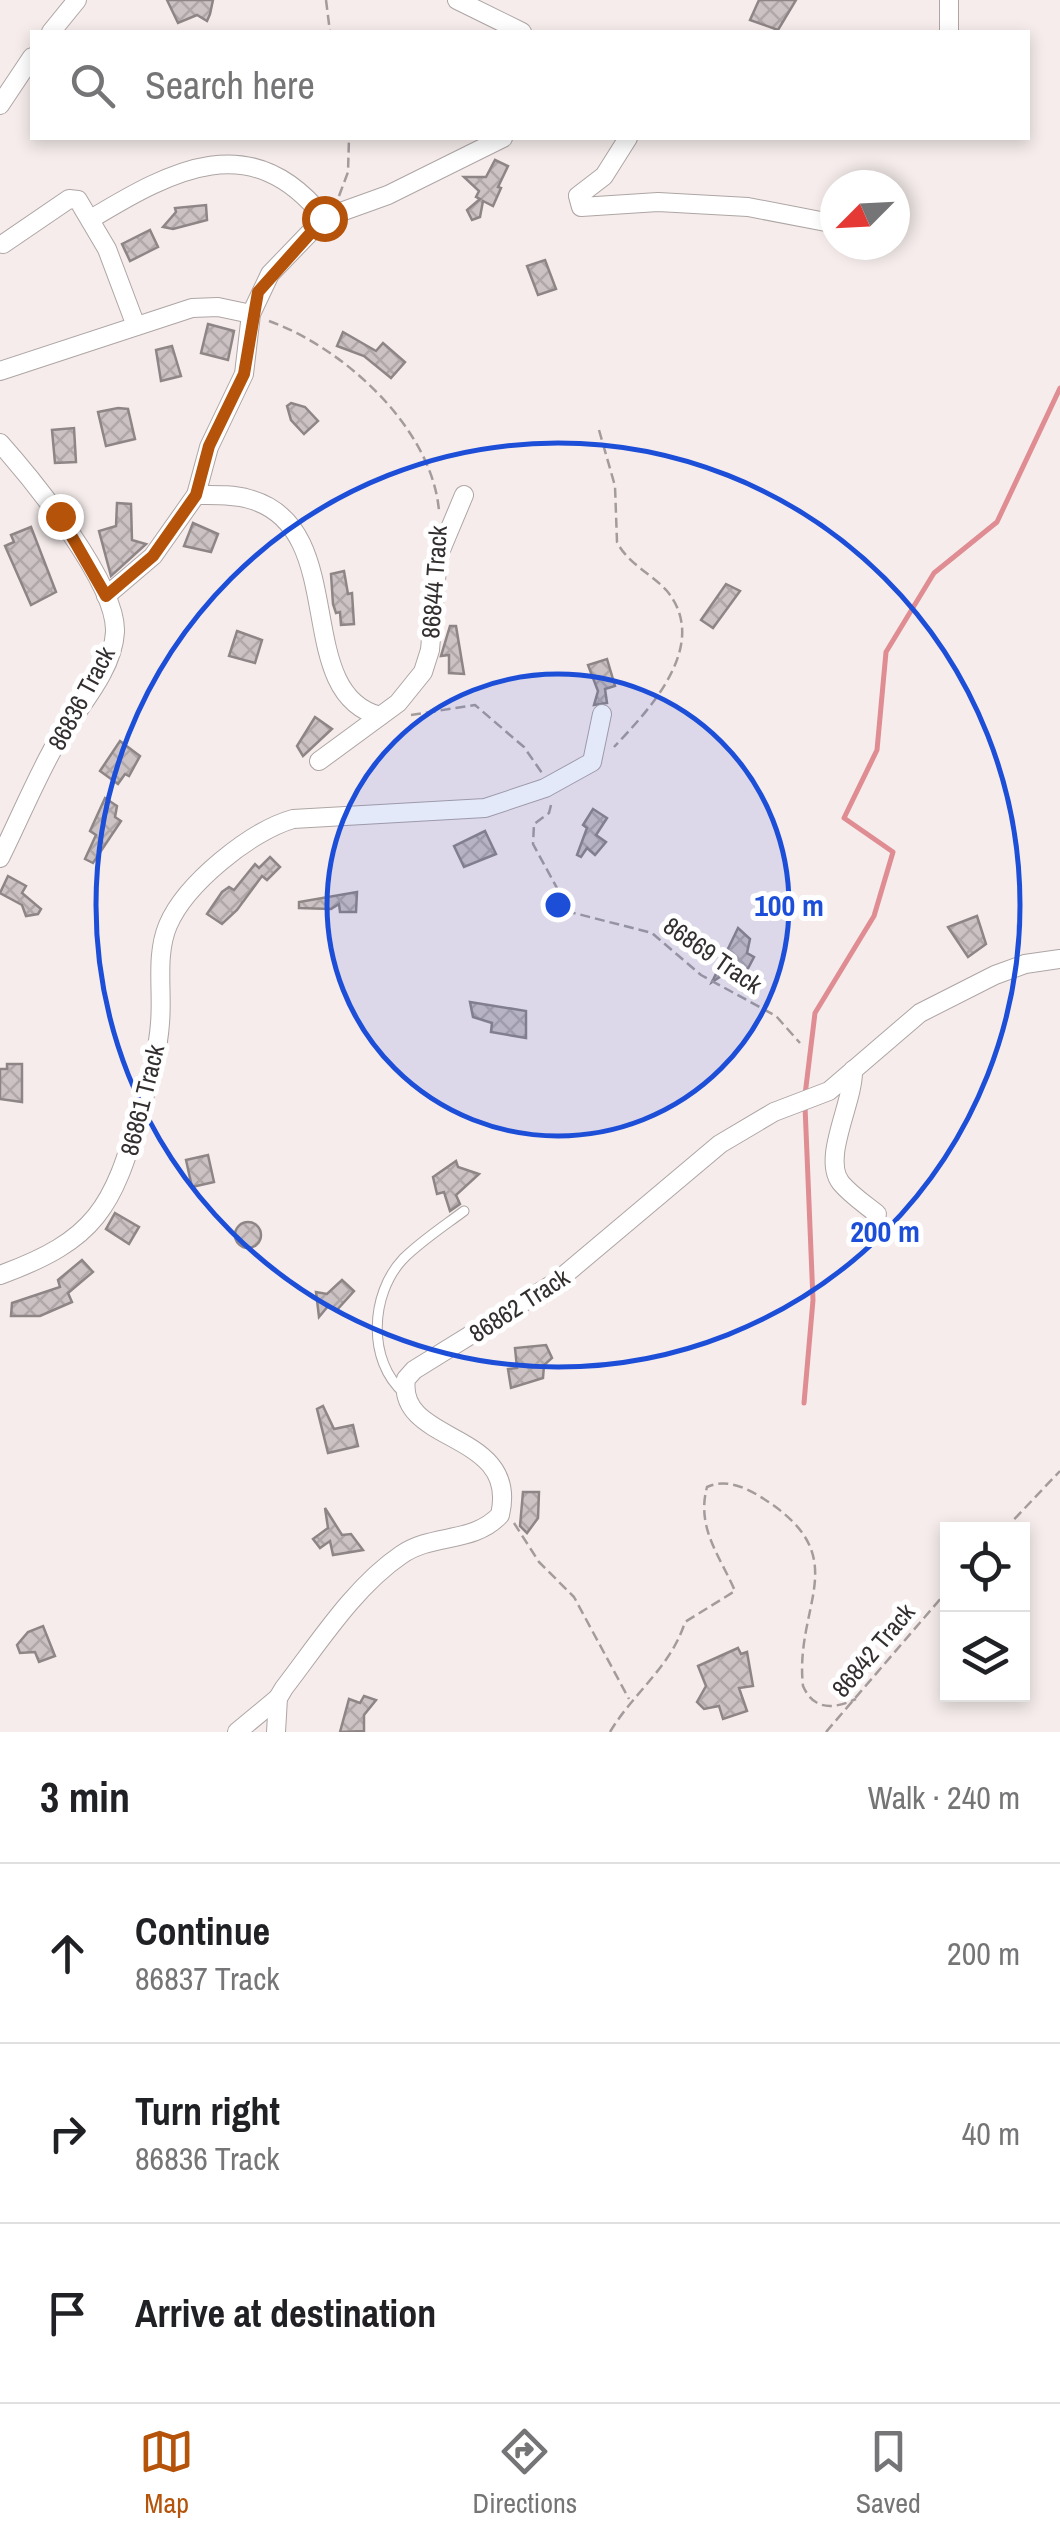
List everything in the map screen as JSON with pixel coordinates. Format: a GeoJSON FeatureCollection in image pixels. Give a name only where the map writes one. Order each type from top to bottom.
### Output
{"type":"FeatureCollection","features":[{"type":"Feature","properties":{"kind":"street"},"geometry":{"type":"LineString","coordinates":[[54,30],[77,0]]}},
{"type":"Feature","properties":{"kind":"street"},"geometry":{"type":"LineString","coordinates":[[457,0],[518,30]]}},
{"type":"Feature","properties":{"kind":"street"},"geometry":{"type":"LineString","coordinates":[[949,0],[949,30]]}},
{"type":"Feature","properties":{"kind":"street"},"geometry":{"type":"LineString","coordinates":[[0,104],[30,60]]}},
{"type":"Feature","properties":{"kind":"street"},"geometry":{"type":"LineString","coordinates":[[106,596],[153,556],[196,495],[209,446],[244,374],[251,314],[270,274],[324,218],[388,195],[499,140]]}},
{"type":"Feature","properties":{"kind":"street"},"geometry":{"type":"LineString","coordinates":[[627,140],[604,176],[578,196],[581,207],[658,202],[748,207],[820,221]]}},
{"type":"Feature","properties":{"kind":"street"},"geometry":{"type":"LineString","coordinates":[[91,219],[166,175],[228,165],[282,176],[299,187],[324,218]]}},
{"type":"Feature","properties":{"kind":"street"},"geometry":{"type":"LineString","coordinates":[[3,244],[68,198],[78,200],[91,219],[136,326]]}},
{"type":"Feature","properties":{"kind":"street"},"geometry":{"type":"LineString","coordinates":[[0,371],[192,308],[218,307],[251,314]]}},
{"type":"Feature","properties":{"kind":"street","name":"86836 Track"},"geometry":{"type":"LineString","coordinates":[[0,443],[60,516],[106,596],[115,635],[108,657],[53,750],[0,858]]}},
{"type":"Feature","properties":{"kind":"street"},"geometry":{"type":"LineString","coordinates":[[196,495],[250,499],[273,512],[292,531],[313,574],[339,688],[358,706],[380,716]]}},
{"type":"Feature","properties":{"kind":"street","name":"86844 Track"},"geometry":{"type":"LineString","coordinates":[[319,760],[409,692],[428,662],[438,558],[464,495]]}},
{"type":"Feature","properties":{"kind":"street"},"geometry":{"type":"LineString","coordinates":[[592,762],[602,714]]}},
{"type":"Feature","properties":{"kind":"street","name":"86861 Track"},"geometry":{"type":"LineString","coordinates":[[0,1275],[71,1243],[92,1225],[123,1174],[159,1040],[160,976],[167,926],[176,910],[236,849],[269,826],[293,819],[486,808],[545,788],[592,762]]}},
{"type":"Feature","properties":{"kind":"street","name":"86862 Track"},"geometry":{"type":"LineString","coordinates":[[404,1392],[414,1370],[556,1282],[720,1144],[774,1112],[830,1091],[920,1013],[951,996],[1025,964],[1060,959]]}},
{"type":"Feature","properties":{"kind":"street"},"geometry":{"type":"LineString","coordinates":[[853,1070],[854,1091],[833,1159],[835,1172],[839,1181],[877,1214]]}},
{"type":"Feature","properties":{"kind":"street"},"geometry":{"type":"LineString","coordinates":[[237,1732],[278,1698],[343,1614],[400,1555],[489,1527],[500,1516],[504,1495],[500,1478],[488,1461],[420,1417],[404,1392]]}},
{"type":"Feature","properties":{"kind":"street"},"geometry":{"type":"LineString","coordinates":[[276,1732],[278,1698]]}},
{"type":"Feature","properties":{"kind":"lane"},"geometry":{"type":"LineString","coordinates":[[404,1392],[388,1375],[378,1346],[382,1296],[402,1260],[464,1210]]}},
{"type":"Feature","properties":{"kind":"path"},"geometry":{"type":"LineString","coordinates":[[326,0],[330,30]]}},
{"type":"Feature","properties":{"kind":"path"},"geometry":{"type":"LineString","coordinates":[[324,218],[348,172],[348,140]]}},
{"type":"Feature","properties":{"kind":"path","name":"86844 Track"},"geometry":{"type":"LineString","coordinates":[[251,314],[299,332],[399,417],[422,452],[437,490],[439,512]]}},
{"type":"Feature","properties":{"kind":"path"},"geometry":{"type":"LineString","coordinates":[[592,762],[609,753],[652,705],[680,656],[682,636],[671,597],[618,542],[615,486],[598,430]]}},
{"type":"Feature","properties":{"kind":"path"},"geometry":{"type":"LineString","coordinates":[[406,715],[475,705],[524,747],[543,774],[545,788]]}},
{"type":"Feature","properties":{"kind":"path","name":"86869 Track"},"geometry":{"type":"LineString","coordinates":[[545,788],[551,806],[549,813],[534,824],[533,844],[570,912],[652,932],[702,975],[776,1016],[800,1043]]}},
{"type":"Feature","properties":{"kind":"path"},"geometry":{"type":"LineString","coordinates":[[1012,1522],[1060,1471]]}},
{"type":"Feature","properties":{"kind":"path"},"geometry":{"type":"LineString","coordinates":[[610,1732],[629,1700],[676,1650],[691,1615],[735,1591],[716,1559],[702,1511],[706,1487],[727,1482],[753,1492],[784,1512],[808,1537],[816,1576],[804,1645],[803,1686],[807,1695],[824,1706],[833,1708],[856,1699]]}},
{"type":"Feature","properties":{"kind":"path"},"geometry":{"type":"LineString","coordinates":[[504,1495],[517,1530],[539,1562],[574,1597],[629,1700]]}},
{"type":"Feature","properties":{"kind":"path","name":"86842 Track"},"geometry":{"type":"LineString","coordinates":[[826,1732],[940,1598]]}},
{"type":"Feature","properties":{"kind":"building"},"geometry":{"type":"Polygon","coordinates":[[[167,0],[213,0],[207,21],[197,15],[178,23],[167,0]]]}},
{"type":"Feature","properties":{"kind":"building"},"geometry":{"type":"Polygon","coordinates":[[[759,0],[796,0],[778,30],[750,20],[759,0]]]}},
{"type":"Feature","properties":{"kind":"building"},"geometry":{"type":"Polygon","coordinates":[[[495,160],[508,166],[498,187],[501,188],[493,206],[483,201],[480,217],[472,220],[467,210],[480,199],[476,197],[479,191],[464,177],[486,177],[495,160]]]}},
{"type":"Feature","properties":{"kind":"building"},"geometry":{"type":"Polygon","coordinates":[[[206,205],[207,220],[173,229],[163,227],[175,208],[206,205]]]}},
{"type":"Feature","properties":{"kind":"building"},"geometry":{"type":"Polygon","coordinates":[[[150,230],[158,247],[130,261],[122,244],[150,230]]]}},
{"type":"Feature","properties":{"kind":"building"},"geometry":{"type":"Polygon","coordinates":[[[545,260],[556,289],[538,295],[527,266],[545,260]]]}},
{"type":"Feature","properties":{"kind":"building"},"geometry":{"type":"Polygon","coordinates":[[[208,324],[234,331],[228,360],[201,353],[208,324]]]}},
{"type":"Feature","properties":{"kind":"building"},"geometry":{"type":"Polygon","coordinates":[[[343,332],[376,351],[383,343],[405,362],[391,378],[364,356],[337,346],[343,332]]]}},
{"type":"Feature","properties":{"kind":"building"},"geometry":{"type":"Polygon","coordinates":[[[172,346],[181,376],[161,381],[156,350],[172,346]]]}},
{"type":"Feature","properties":{"kind":"building"},"geometry":{"type":"Polygon","coordinates":[[[291,403],[305,407],[318,421],[304,434],[291,420],[287,406],[291,403]]]}},
{"type":"Feature","properties":{"kind":"building"},"geometry":{"type":"Polygon","coordinates":[[[128,409],[135,439],[106,446],[98,412],[128,409]]]}},
{"type":"Feature","properties":{"kind":"building"},"geometry":{"type":"Polygon","coordinates":[[[74,428],[76,462],[55,463],[52,430],[74,428]]]}},
{"type":"Feature","properties":{"kind":"building"},"geometry":{"type":"Polygon","coordinates":[[[117,503],[131,504],[132,540],[146,544],[111,576],[99,531],[116,526],[117,503]]]}},
{"type":"Feature","properties":{"kind":"building"},"geometry":{"type":"Polygon","coordinates":[[[193,523],[218,534],[211,552],[184,546],[193,523]]]}},
{"type":"Feature","properties":{"kind":"building"},"geometry":{"type":"Polygon","coordinates":[[[31,527],[56,592],[31,605],[5,546],[14,542],[11,535],[31,527]]]}},
{"type":"Feature","properties":{"kind":"building"},"geometry":{"type":"Polygon","coordinates":[[[344,571],[348,594],[352,593],[354,624],[341,625],[340,612],[336,613],[333,604],[331,574],[344,571]]]}},
{"type":"Feature","properties":{"kind":"building"},"geometry":{"type":"Polygon","coordinates":[[[726,584],[740,591],[713,628],[701,620],[726,584]]]}},
{"type":"Feature","properties":{"kind":"building"},"geometry":{"type":"Polygon","coordinates":[[[450,626],[456,626],[464,674],[449,673],[449,655],[441,656],[450,626]]]}},
{"type":"Feature","properties":{"kind":"building"},"geometry":{"type":"Polygon","coordinates":[[[237,631],[262,640],[255,663],[229,656],[237,631]]]}},
{"type":"Feature","properties":{"kind":"building"},"geometry":{"type":"Polygon","coordinates":[[[607,659],[615,686],[605,689],[607,703],[594,705],[598,691],[588,665],[607,659]]]}},
{"type":"Feature","properties":{"kind":"building"},"geometry":{"type":"Polygon","coordinates":[[[315,717],[332,729],[303,756],[297,746],[315,717]]]}},
{"type":"Feature","properties":{"kind":"building"},"geometry":{"type":"Polygon","coordinates":[[[120,741],[140,756],[129,776],[125,774],[118,784],[100,771],[120,741]]]}},
{"type":"Feature","properties":{"kind":"building"},"geometry":{"type":"Polygon","coordinates":[[[105,798],[117,806],[115,817],[121,821],[93,863],[85,859],[96,835],[90,831],[105,798]]]}},
{"type":"Feature","properties":{"kind":"building"},"geometry":{"type":"Polygon","coordinates":[[[593,809],[607,818],[596,835],[606,842],[595,855],[587,848],[581,857],[577,855],[587,828],[583,825],[593,809]]]}},
{"type":"Feature","properties":{"kind":"building"},"geometry":{"type":"Polygon","coordinates":[[[485,831],[496,854],[464,867],[454,846],[485,831]]]}},
{"type":"Feature","properties":{"kind":"building"},"geometry":{"type":"Polygon","coordinates":[[[270,857],[280,867],[267,880],[262,876],[222,924],[207,914],[222,892],[229,887],[234,890],[255,864],[259,868],[270,857]]]}},
{"type":"Feature","properties":{"kind":"building"},"geometry":{"type":"Polygon","coordinates":[[[8,876],[26,886],[22,893],[41,909],[38,914],[26,916],[22,905],[0,893],[8,876]]]}},
{"type":"Feature","properties":{"kind":"building"},"geometry":{"type":"Polygon","coordinates":[[[357,892],[356,912],[340,912],[339,904],[331,909],[299,908],[299,902],[357,892]]]}},
{"type":"Feature","properties":{"kind":"building"},"geometry":{"type":"Polygon","coordinates":[[[977,916],[986,944],[968,957],[948,927],[977,916]]]}},
{"type":"Feature","properties":{"kind":"building"},"geometry":{"type":"Polygon","coordinates":[[[738,928],[750,939],[747,953],[754,957],[742,980],[726,973],[712,982],[738,928]]]}},
{"type":"Feature","properties":{"kind":"building"},"geometry":{"type":"Polygon","coordinates":[[[470,1002],[526,1011],[526,1038],[491,1032],[492,1023],[473,1017],[470,1002]]]}},
{"type":"Feature","properties":{"kind":"building"},"geometry":{"type":"Polygon","coordinates":[[[7,1064],[22,1064],[22,1102],[0,1099],[0,1069],[7,1069],[7,1064]]]}},
{"type":"Feature","properties":{"kind":"building"},"geometry":{"type":"Polygon","coordinates":[[[208,1155],[214,1182],[192,1187],[186,1160],[208,1155]]]}},
{"type":"Feature","properties":{"kind":"building"},"geometry":{"type":"Polygon","coordinates":[[[456,1161],[458,1167],[479,1174],[456,1195],[460,1204],[450,1211],[444,1192],[437,1194],[433,1177],[456,1161]]]}},
{"type":"Feature","properties":{"kind":"building"},"geometry":{"type":"Polygon","coordinates":[[[115,1213],[139,1227],[129,1244],[106,1229],[115,1213]]]}},
{"type":"Feature","properties":{"kind":"building"},"geometry":{"type":"Polygon","coordinates":[[[248,1222],[257,1226],[261,1235],[257,1244],[248,1248],[239,1244],[235,1235],[239,1226],[248,1222]]]}},
{"type":"Feature","properties":{"kind":"building"},"geometry":{"type":"Polygon","coordinates":[[[82,1260],[93,1272],[68,1293],[72,1302],[40,1316],[11,1316],[12,1303],[60,1287],[58,1280],[82,1260]]]}},
{"type":"Feature","properties":{"kind":"building"},"geometry":{"type":"Polygon","coordinates":[[[342,1280],[354,1291],[336,1311],[329,1305],[319,1317],[316,1292],[327,1294],[342,1280]]]}},
{"type":"Feature","properties":{"kind":"building"},"geometry":{"type":"Polygon","coordinates":[[[546,1345],[552,1358],[544,1365],[543,1378],[511,1388],[508,1369],[517,1368],[515,1348],[546,1345]]]}},
{"type":"Feature","properties":{"kind":"building"},"geometry":{"type":"Polygon","coordinates":[[[323,1406],[334,1429],[353,1425],[358,1446],[328,1453],[317,1409],[323,1406]]]}},
{"type":"Feature","properties":{"kind":"building"},"geometry":{"type":"Polygon","coordinates":[[[523,1492],[539,1492],[538,1518],[527,1533],[520,1526],[523,1492]]]}},
{"type":"Feature","properties":{"kind":"building"},"geometry":{"type":"Polygon","coordinates":[[[325,1508],[342,1535],[351,1534],[363,1550],[333,1555],[330,1541],[320,1548],[313,1539],[328,1528],[325,1508]]]}},
{"type":"Feature","properties":{"kind":"building"},"geometry":{"type":"Polygon","coordinates":[[[43,1626],[55,1656],[39,1662],[35,1652],[20,1653],[17,1645],[28,1632],[43,1626]]]}},
{"type":"Feature","properties":{"kind":"building"},"geometry":{"type":"Polygon","coordinates":[[[738,1648],[741,1654],[747,1652],[753,1686],[739,1688],[747,1711],[723,1719],[719,1706],[704,1709],[697,1702],[706,1686],[698,1666],[738,1648]]]}},
{"type":"Feature","properties":{"kind":"building"},"geometry":{"type":"Polygon","coordinates":[[[364,1696],[376,1700],[364,1715],[364,1731],[340,1732],[349,1699],[360,1703],[364,1696]]]}},
{"type":"Feature","properties":{"kind":"waterway"},"geometry":{"type":"LineString","coordinates":[[805,1095],[815,1013],[874,916],[893,852],[844,818],[877,750],[886,652],[934,573],[997,522],[1060,388]]}},
{"type":"Feature","properties":{"kind":"waterway"},"geometry":{"type":"LineString","coordinates":[[804,1403],[813,1300],[805,1106]]}},
{"type":"Feature","properties":{"kind":"route"},"geometry":{"type":"LineString","coordinates":[[60,516],[106,596],[132,579],[153,556],[196,495],[209,446],[237,392],[244,374],[251,314],[258,292],[270,274],[324,218]]}}]}
